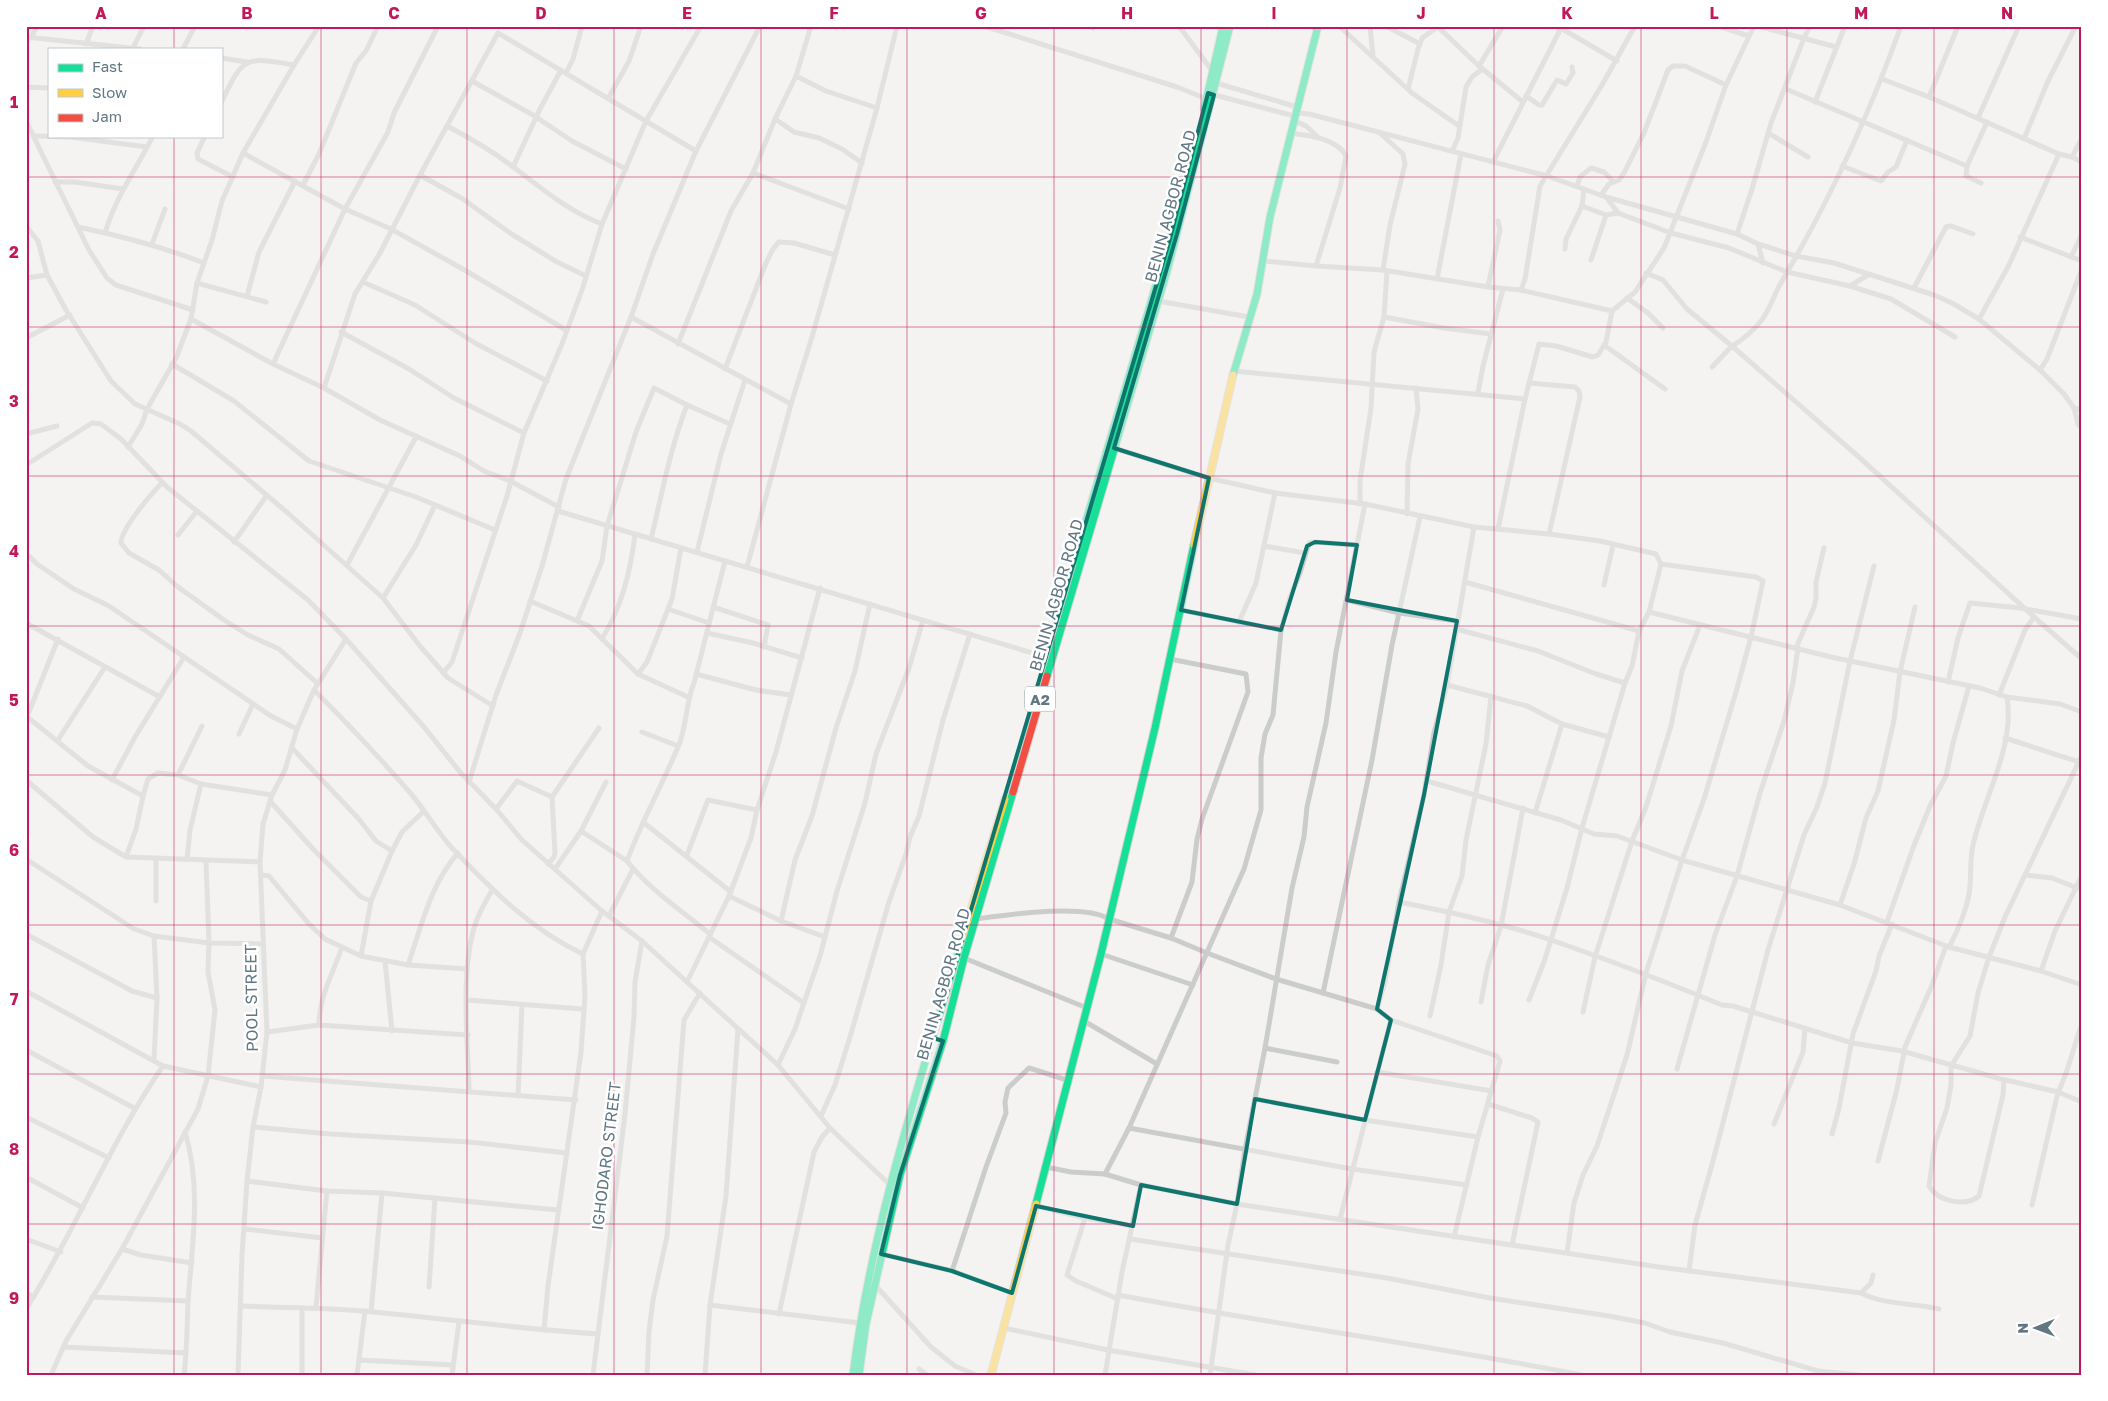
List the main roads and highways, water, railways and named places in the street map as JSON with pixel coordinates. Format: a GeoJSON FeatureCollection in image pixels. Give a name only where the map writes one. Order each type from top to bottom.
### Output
{"type":"FeatureCollection","features":[{"type":"Feature","properties":{"kind":"main road","name":"BENIN AGBOR ROAD"},"geometry":{"type":"LineString","coordinates":[[1214,82],[1213,72],[1222,26]]}},
{"type":"Feature","properties":{"kind":"main road","name":"BENIN AGBOR ROAD"},"geometry":{"type":"LineString","coordinates":[[853,1375],[870,1268],[890,1185],[1169,242],[1230,26]]}},
{"type":"Feature","properties":{"kind":"main road"},"geometry":{"type":"LineString","coordinates":[[991,1375],[1046,1167],[1066,1080],[1084,1021],[1101,954],[1170,659],[1234,371],[1248,317],[1257,294],[1270,217],[1318,26]]}},
{"type":"Feature","properties":{"kind":"main road","name":"BENIN AGBOR ROAD"},"geometry":{"type":"LineString","coordinates":[[859,1375],[866,1324],[900,1175],[943,1041],[964,958],[1158,301],[1209,96]]}},
{"type":"Feature","properties":{"kind":"main road"},"geometry":{"type":"LineString","coordinates":[[933,1038],[943,1041]]}}]}
